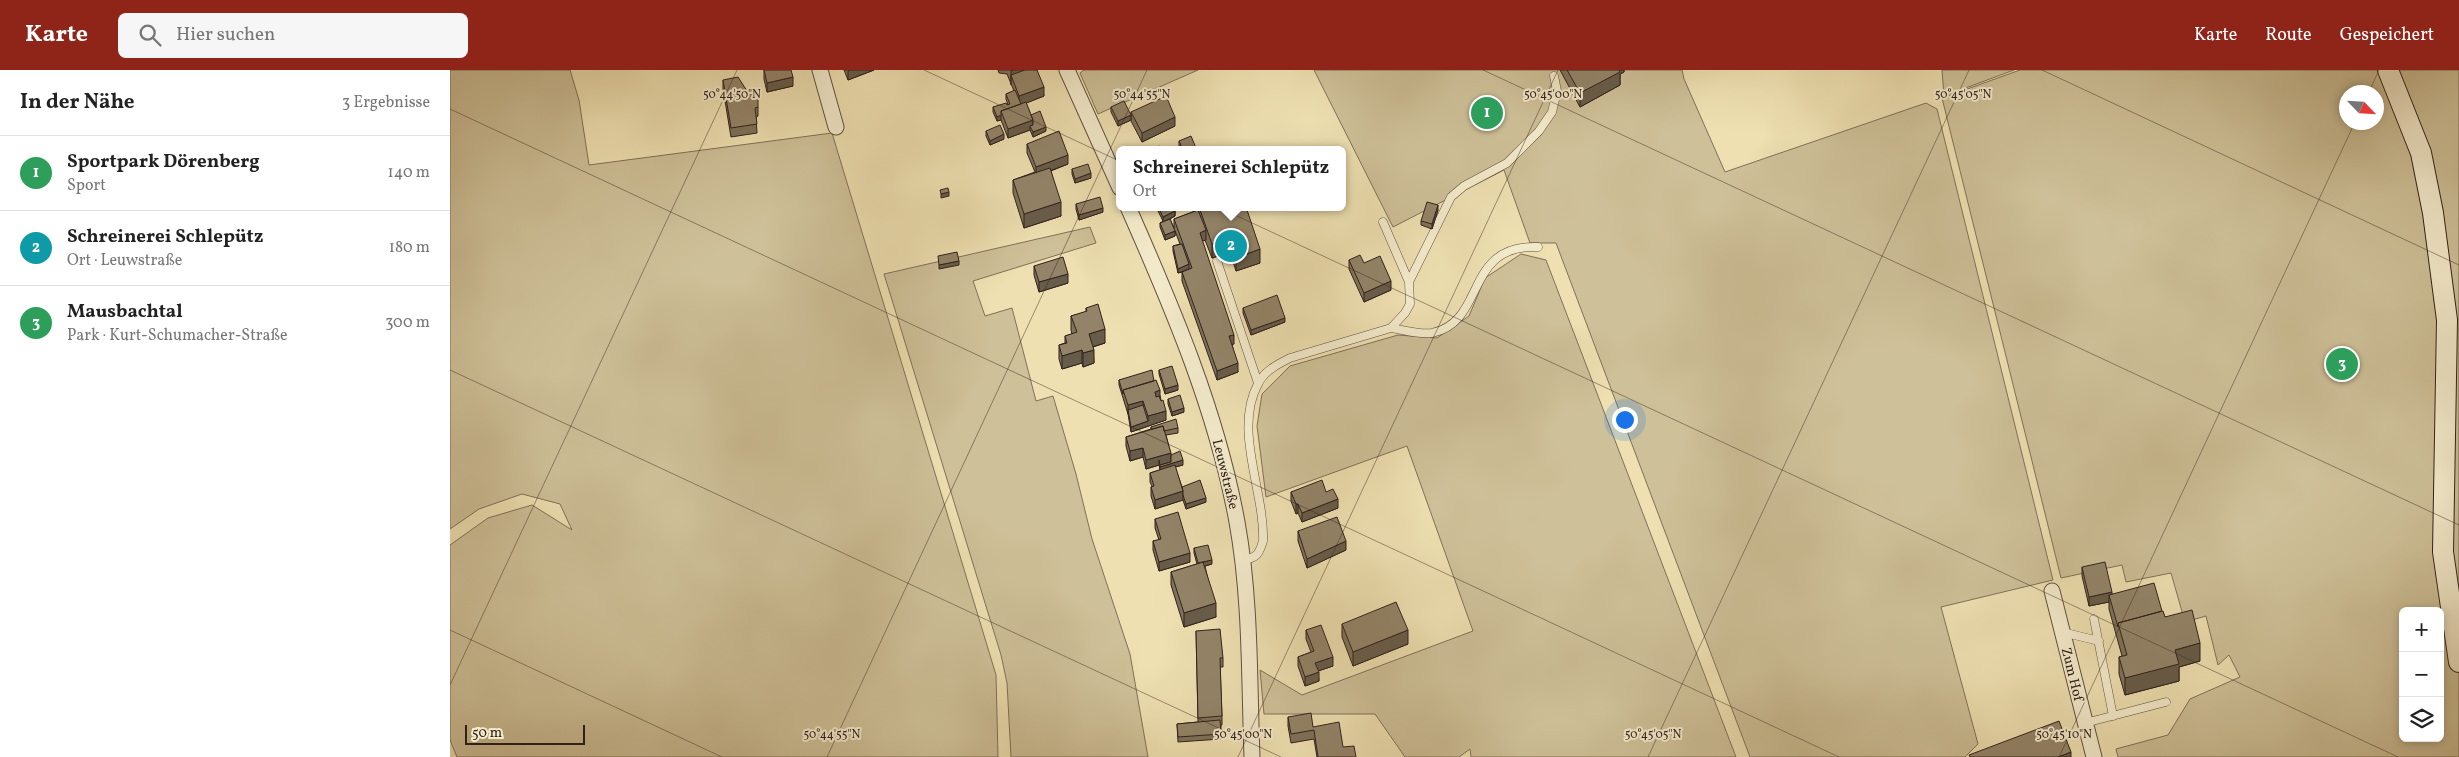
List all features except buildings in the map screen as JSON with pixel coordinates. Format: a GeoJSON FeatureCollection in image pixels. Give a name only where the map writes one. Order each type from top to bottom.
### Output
{"type":"FeatureCollection","features":[{"type":"Feature","properties":{"kind":"main road"},"geometry":{"type":"LineString","coordinates":[[2388,70],[2421,153],[2433,213],[2447,320],[2443,552],[2459,662]]}},
{"type":"Feature","properties":{"kind":"street"},"geometry":{"type":"LineString","coordinates":[[820,70],[836,127]]}},
{"type":"Feature","properties":{"kind":"street"},"geometry":{"type":"LineString","coordinates":[[1067,70],[1116,179]]}},
{"type":"Feature","properties":{"kind":"street","name":"Leuwstraße"},"geometry":{"type":"LineString","coordinates":[[1130,211],[1191,354],[1213,422],[1230,485],[1243,560],[1252,757]]}},
{"type":"Feature","properties":{"kind":"street","name":"Zum Hof"},"geometry":{"type":"LineString","coordinates":[[2052,591],[2094,757]]}},
{"type":"Feature","properties":{"kind":"lane"},"geometry":{"type":"LineString","coordinates":[[1408,282],[1451,197],[1464,186],[1507,163],[1539,131],[1552,112],[1557,92],[1554,76]]}},
{"type":"Feature","properties":{"kind":"lane"},"geometry":{"type":"LineString","coordinates":[[1383,222],[1408,282],[1410,304],[1405,313],[1391,328]]}},
{"type":"Feature","properties":{"kind":"lane"},"geometry":{"type":"LineString","coordinates":[[1243,560],[1255,558],[1259,555],[1263,541],[1250,434],[1250,411],[1258,383],[1276,365],[1290,358],[1391,328],[1427,334],[1442,330],[1463,314],[1479,278],[1491,263],[1515,250],[1538,247]]}},
{"type":"Feature","properties":{"kind":"lane"},"geometry":{"type":"LineString","coordinates":[[1217,260],[1258,383]]}},
{"type":"Feature","properties":{"kind":"lane"},"geometry":{"type":"LineString","coordinates":[[2094,618],[2114,716]]}},
{"type":"Feature","properties":{"kind":"lane"},"geometry":{"type":"LineString","coordinates":[[2062,632],[2099,641]]}},
{"type":"Feature","properties":{"kind":"lane"},"geometry":{"type":"LineString","coordinates":[[2085,723],[2166,702]]}},
{"type":"Feature","properties":{"kind":"shaded area"},"geometry":{"type":"Polygon","coordinates":[[[450,70],[570,70],[579,100],[589,165],[832,133],[996,675],[998,757],[457,757],[450,740],[450,545],[488,518],[532,505],[572,530],[560,504],[522,494],[479,509],[450,529],[450,70]]]}},
{"type":"Feature","properties":{"kind":"shaded area"},"geometry":{"type":"Polygon","coordinates":[[[1084,70],[1198,70],[1098,114],[1080,73],[1084,70]]]}},
{"type":"Feature","properties":{"kind":"shaded area"},"geometry":{"type":"Polygon","coordinates":[[[1314,70],[1682,70],[1684,79],[1725,172],[1926,103],[1937,109],[2053,580],[1941,607],[1978,744],[1965,757],[1750,757],[1556,243],[1530,243],[1504,170],[1393,227],[1314,70]]]}},
{"type":"Feature","properties":{"kind":"shaded area"},"geometry":{"type":"Polygon","coordinates":[[[1942,70],[2014,70],[1944,96],[1942,70]]]}},
{"type":"Feature","properties":{"kind":"shaded area"},"geometry":{"type":"Polygon","coordinates":[[[2020,70],[2459,70],[2459,757],[2118,757],[2116,749],[2168,735],[2190,699],[2240,677],[2229,655],[2218,665],[2206,616],[2185,622],[2171,573],[2126,582],[2122,565],[2061,578],[1942,98],[2020,70]]]}},
{"type":"Feature","properties":{"kind":"shaded area"},"geometry":{"type":"Polygon","coordinates":[[[1090,227],[1096,243],[973,281],[985,316],[1012,308],[1036,401],[1053,396],[1076,474],[1092,539],[1130,654],[1148,757],[1011,757],[1007,683],[1001,655],[884,274],[1090,227]]]}},
{"type":"Feature","properties":{"kind":"shaded area"},"geometry":{"type":"Polygon","coordinates":[[[1521,254],[1546,260],[1736,757],[1471,757],[1470,749],[1459,757],[1405,757],[1375,714],[1264,714],[1260,670],[1302,695],[1473,631],[1407,446],[1266,497],[1257,426],[1262,394],[1290,366],[1398,335],[1437,338],[1469,316],[1485,278],[1521,254]]]}},
{"type":"Feature","properties":{"kind":"place","name":"Sportpark Dörenberg"},"geometry":{"type":"Point","coordinates":[1487,113]}},
{"type":"Feature","properties":{"kind":"place","name":"Schreinerei Schlepütz"},"geometry":{"type":"Point","coordinates":[1231,246]}},
{"type":"Feature","properties":{"kind":"place","name":"Mausbachtal"},"geometry":{"type":"Point","coordinates":[2342,364]}}]}
